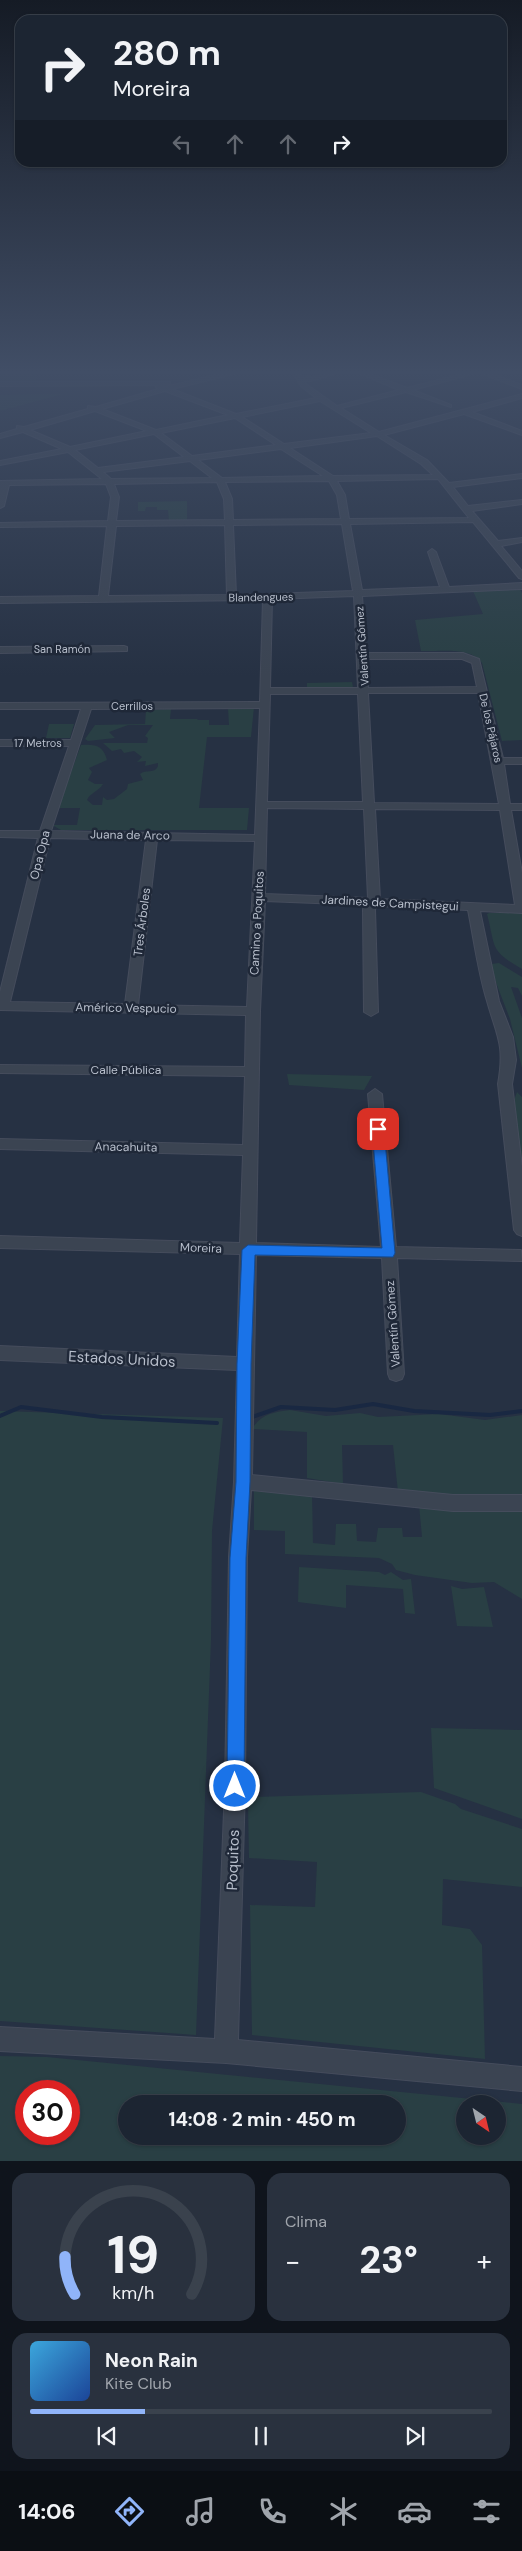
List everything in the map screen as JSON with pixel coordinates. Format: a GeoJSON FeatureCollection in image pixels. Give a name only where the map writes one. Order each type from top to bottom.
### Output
{"type":"FeatureCollection","features":[{"type":"Feature","properties":{"kind":"street"},"geometry":{"type":"LineString","coordinates":[[101,475],[109,481],[115,497],[104,599]]}},
{"type":"Feature","properties":{"kind":"street"},"geometry":{"type":"LineString","coordinates":[[213,475],[220,480],[228,498],[232,598]]}},
{"type":"Feature","properties":{"kind":"street"},"geometry":{"type":"LineString","coordinates":[[326,475],[332,479]]}},
{"type":"Feature","properties":{"kind":"street"},"geometry":{"type":"LineString","coordinates":[[437,475],[522,576]]}},
{"type":"Feature","properties":{"kind":"street"},"geometry":{"type":"LineString","coordinates":[[446,486],[522,476]]}},
{"type":"Feature","properties":{"kind":"street"},"geometry":{"type":"LineString","coordinates":[[0,506],[3,483],[440,477]]}},
{"type":"Feature","properties":{"kind":"street","name":"Valentín Gómez"},"geometry":{"type":"LineString","coordinates":[[332,479],[341,495],[358,594],[365,691],[374,903],[369,909],[371,1012]]}},
{"type":"Feature","properties":{"kind":"street"},"geometry":{"type":"LineString","coordinates":[[466,509],[522,502]]}},
{"type":"Feature","properties":{"kind":"street"},"geometry":{"type":"LineString","coordinates":[[0,525],[475,520]]}},
{"type":"Feature","properties":{"kind":"street"},"geometry":{"type":"LineString","coordinates":[[495,544],[522,540]]}},
{"type":"Feature","properties":{"kind":"street"},"geometry":{"type":"LineString","coordinates":[[432,552],[446,590]]}},
{"type":"Feature","properties":{"kind":"street","name":"Blandengues"},"geometry":{"type":"LineString","coordinates":[[0,600],[232,598],[522,586]]}},
{"type":"Feature","properties":{"kind":"street","name":"Camino a Poquitos"},"geometry":{"type":"LineString","coordinates":[[248,1250],[253,1011],[259,897],[268,597]]}},
{"type":"Feature","properties":{"kind":"street","name":"San Ramón"},"geometry":{"type":"LineString","coordinates":[[0,650],[124,649]]}},
{"type":"Feature","properties":{"kind":"street","name":"De los Pájaros"},"geometry":{"type":"LineString","coordinates":[[362,656],[469,657],[477,664],[506,807],[517,844],[522,909]]}},
{"type":"Feature","properties":{"kind":"street"},"geometry":{"type":"LineString","coordinates":[[265,691],[482,690]]}},
{"type":"Feature","properties":{"kind":"street","name":"Cerrillos"},"geometry":{"type":"LineString","coordinates":[[0,706],[264,705]]}},
{"type":"Feature","properties":{"kind":"street","name":"Opa Opa"},"geometry":{"type":"LineString","coordinates":[[2,1006],[45,834],[87,706]]}},
{"type":"Feature","properties":{"kind":"street","name":"17 Metros"},"geometry":{"type":"LineString","coordinates":[[0,743],[75,742]]}},
{"type":"Feature","properties":{"kind":"street"},"geometry":{"type":"LineString","coordinates":[[498,761],[522,762]]}},
{"type":"Feature","properties":{"kind":"street"},"geometry":{"type":"LineString","coordinates":[[262,805],[522,807]]}},
{"type":"Feature","properties":{"kind":"street","name":"Juana de Arco"},"geometry":{"type":"LineString","coordinates":[[0,834],[261,838]]}},
{"type":"Feature","properties":{"kind":"street","name":"Tres Árboles"},"geometry":{"type":"LineString","coordinates":[[131,1008],[152,835]]}},
{"type":"Feature","properties":{"kind":"street","name":"Jardines de Campistegui"},"geometry":{"type":"LineString","coordinates":[[259,897],[522,909]]}},
{"type":"Feature","properties":{"kind":"street"},"geometry":{"type":"LineString","coordinates":[[473,907],[493,1001],[507,1045],[509,1060],[505,1084],[522,1230]]}},
{"type":"Feature","properties":{"kind":"street","name":"Américo Vespucio"},"geometry":{"type":"LineString","coordinates":[[2,1006],[253,1011]]}},
{"type":"Feature","properties":{"kind":"street","name":"Calle Pública"},"geometry":{"type":"LineString","coordinates":[[0,1069],[253,1072]]}},
{"type":"Feature","properties":{"kind":"street","name":"Valentín Gómez"},"geometry":{"type":"LineString","coordinates":[[375,1094],[389,1253],[396,1374]]}},
{"type":"Feature","properties":{"kind":"street","name":"Anacahuita"},"geometry":{"type":"LineString","coordinates":[[0,1144],[251,1150]]}},
{"type":"Feature","properties":{"kind":"street","name":"Moreira"},"geometry":{"type":"LineString","coordinates":[[0,1242],[522,1258]]}},
{"type":"Feature","properties":{"kind":"street","name":"Poquitos"},"geometry":{"type":"LineString","coordinates":[[226,2050],[235,1786],[238,1558],[243,1482],[244,1364],[248,1250]]}},
{"type":"Feature","properties":{"kind":"street"},"geometry":{"type":"LineString","coordinates":[[522,1250],[522,1258]]}},
{"type":"Feature","properties":{"kind":"street","name":"Estados Unidos"},"geometry":{"type":"LineString","coordinates":[[0,1353],[244,1364]]}},
{"type":"Feature","properties":{"kind":"street"},"geometry":{"type":"LineString","coordinates":[[243,1482],[454,1503],[522,1503]]}},
{"type":"Feature","properties":{"kind":"street"},"geometry":{"type":"LineString","coordinates":[[0,2039],[226,2050],[522,2079]]}},
{"type":"Feature","properties":{"kind":"green space"},"geometry":{"type":"Polygon","coordinates":[[[187,501],[187,520],[169,521],[168,510],[157,510],[157,507],[146,507],[145,511],[138,511],[138,502],[187,501]]]}},
{"type":"Feature","properties":{"kind":"green space"},"geometry":{"type":"Polygon","coordinates":[[[520,589],[522,593],[522,740],[502,741],[482,663],[477,658],[463,652],[421,651],[415,620],[483,614],[473,591],[520,589]]]}},
{"type":"Feature","properties":{"kind":"green space"},"geometry":{"type":"Polygon","coordinates":[[[352,682],[353,687],[350,688],[307,688],[307,683],[352,682]]]}},
{"type":"Feature","properties":{"kind":"green space"},"geometry":{"type":"Polygon","coordinates":[[[254,707],[251,737],[207,737],[199,808],[249,808],[247,830],[61,830],[52,825],[77,825],[80,808],[58,808],[81,745],[98,746],[103,751],[107,760],[89,768],[92,772],[88,780],[95,784],[103,784],[87,800],[93,805],[102,805],[103,797],[107,800],[114,799],[127,789],[128,784],[143,780],[140,774],[153,771],[158,766],[158,763],[145,766],[146,761],[137,762],[142,757],[134,751],[124,753],[121,749],[112,751],[103,743],[147,743],[148,738],[145,736],[153,725],[128,725],[109,732],[115,738],[88,741],[85,739],[95,725],[145,724],[146,710],[171,709],[170,719],[209,720],[209,725],[229,725],[228,708],[254,707]]]}},
{"type":"Feature","properties":{"kind":"green space"},"geometry":{"type":"Polygon","coordinates":[[[49,724],[74,724],[70,738],[46,738],[49,724]]]}},
{"type":"Feature","properties":{"kind":"green space"},"geometry":{"type":"Polygon","coordinates":[[[522,913],[522,969],[511,963],[496,947],[487,914],[522,913]]]}},
{"type":"Feature","properties":{"kind":"green space"},"geometry":{"type":"Polygon","coordinates":[[[499,963],[522,977],[522,996],[518,988],[511,987],[522,1018],[522,1068],[510,1019],[490,967],[491,964],[499,963]]]}},
{"type":"Feature","properties":{"kind":"green space"},"geometry":{"type":"Polygon","coordinates":[[[287,1074],[372,1076],[364,1090],[289,1085],[287,1074]]]}},
{"type":"Feature","properties":{"kind":"green space"},"geometry":{"type":"Polygon","coordinates":[[[517,1092],[522,1097],[522,1186],[512,1106],[517,1092]]]}},
{"type":"Feature","properties":{"kind":"green space"},"geometry":{"type":"Polygon","coordinates":[[[290,1410],[326,1416],[360,1413],[378,1417],[439,1414],[485,1420],[522,1415],[522,1599],[494,1582],[472,1583],[415,1575],[396,1570],[392,1564],[379,1558],[285,1554],[285,1531],[254,1530],[254,1491],[286,1494],[312,1493],[313,1543],[335,1545],[336,1524],[356,1524],[357,1541],[376,1542],[378,1528],[402,1528],[403,1537],[422,1537],[419,1505],[398,1492],[393,1445],[342,1445],[343,1484],[307,1478],[307,1432],[252,1429],[264,1417],[273,1413],[290,1410]]]}},
{"type":"Feature","properties":{"kind":"green space"},"geometry":{"type":"Polygon","coordinates":[[[0,1411],[223,1418],[212,1531],[211,1640],[196,2035],[0,2021],[0,1411]]]}},
{"type":"Feature","properties":{"kind":"green space"},"geometry":{"type":"Polygon","coordinates":[[[299,1567],[379,1572],[385,1575],[391,1572],[403,1580],[411,1579],[415,1614],[405,1613],[403,1589],[346,1585],[346,1608],[298,1602],[299,1567]]]}},
{"type":"Feature","properties":{"kind":"green space"},"geometry":{"type":"Polygon","coordinates":[[[451,1586],[462,1589],[484,1587],[493,1627],[457,1626],[451,1586]]]}},
{"type":"Feature","properties":{"kind":"green space"},"geometry":{"type":"Polygon","coordinates":[[[431,1728],[522,1730],[522,1819],[434,1788],[431,1728]]]}},
{"type":"Feature","properties":{"kind":"green space"},"geometry":{"type":"Polygon","coordinates":[[[421,1792],[455,1804],[461,1809],[522,1829],[522,1887],[443,1879],[442,1925],[470,1929],[482,1945],[485,2059],[252,2035],[250,1905],[315,1907],[317,1862],[249,1858],[248,1804],[252,1797],[421,1792]]]}},
{"type":"Feature","properties":{"kind":"green space"},"geometry":{"type":"Polygon","coordinates":[[[0,2056],[47,2057],[456,2097],[456,2145],[506,2145],[506,2102],[522,2104],[522,2161],[0,2161],[0,2056]]]}},
{"type":"Feature","properties":{"kind":"waterway"},"geometry":{"type":"LineString","coordinates":[[249,1418],[281,1407],[335,1410],[373,1404],[414,1411],[490,1415],[522,1411]]}},
{"type":"Feature","properties":{"kind":"waterway"},"geometry":{"type":"LineString","coordinates":[[0,1416],[21,1407],[102,1417],[217,1423]]}},
{"type":"Feature","properties":{"kind":"route"},"geometry":{"type":"LineString","coordinates":[[235,1786],[238,1558],[243,1482],[244,1364],[248,1250],[389,1253],[378,1129]]}}]}
